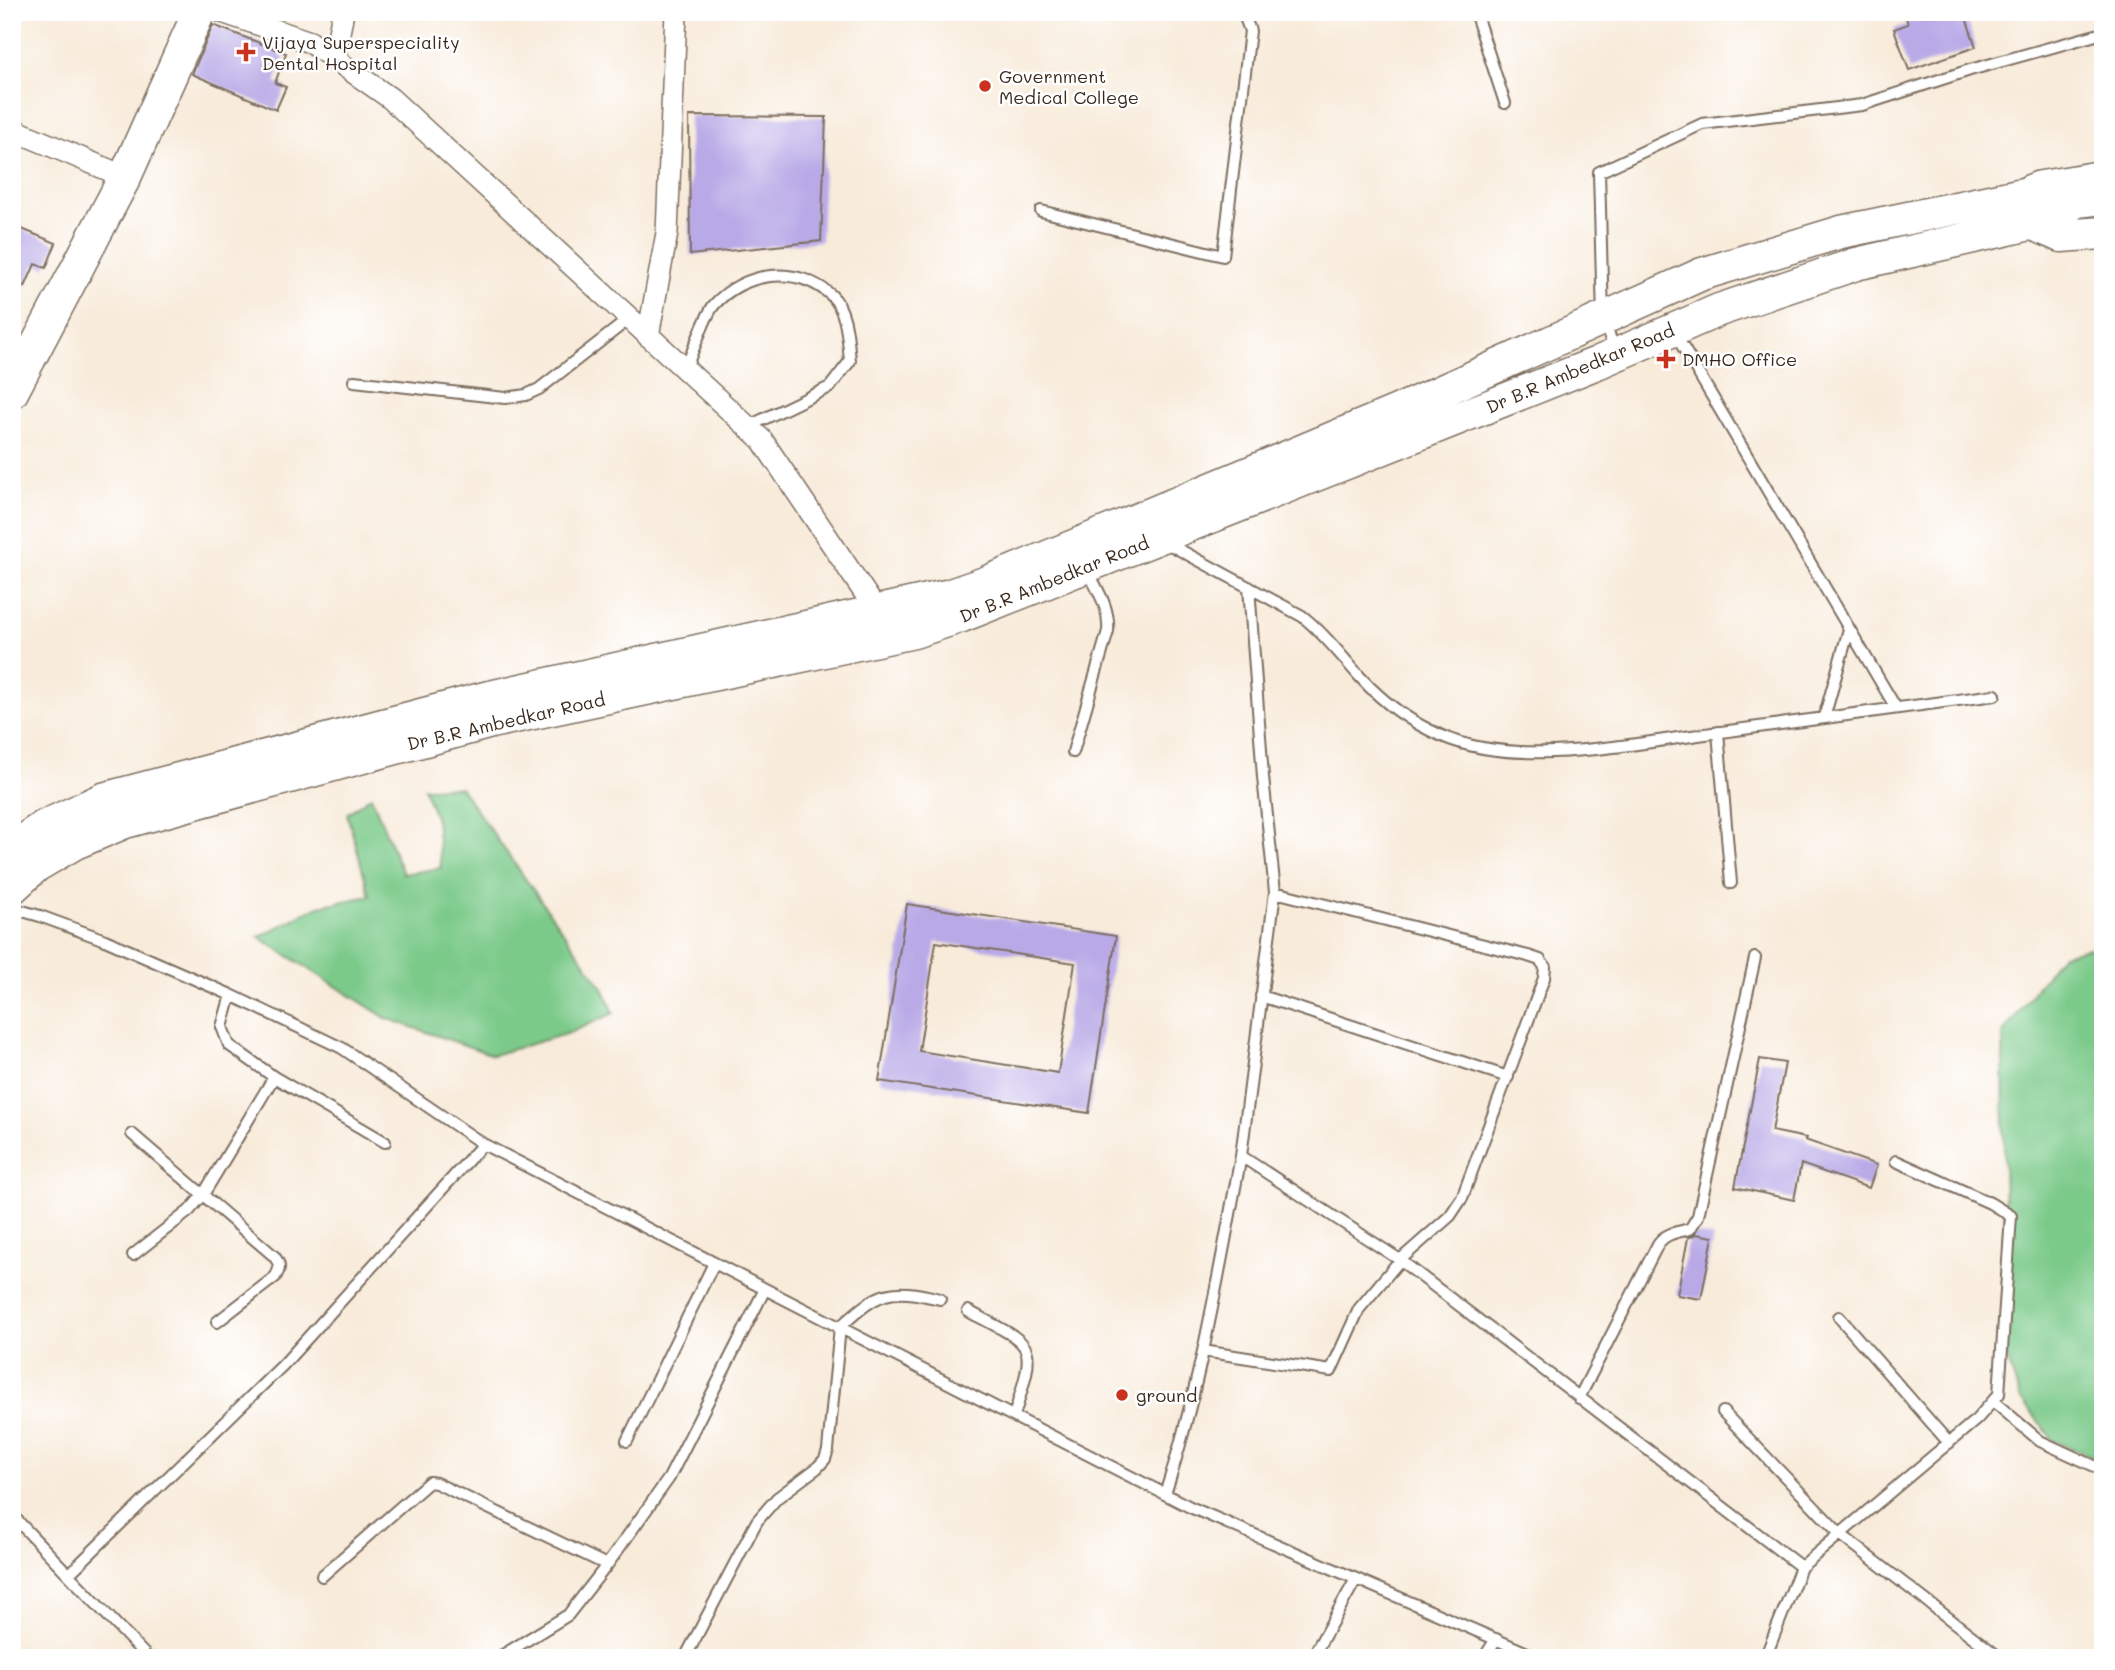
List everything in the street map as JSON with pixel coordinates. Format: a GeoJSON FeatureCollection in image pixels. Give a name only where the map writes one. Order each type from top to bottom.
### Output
{"type":"FeatureCollection","features":[{"type":"Feature","properties":{"kind":"street"},"geometry":{"type":"LineString","coordinates":[[14,383],[125,177],[199,12]]}},
{"type":"Feature","properties":{"kind":"street"},"geometry":{"type":"LineString","coordinates":[[222,12],[310,42],[390,97],[761,440],[886,624]]}},
{"type":"Feature","properties":{"kind":"street"},"geometry":{"type":"LineString","coordinates":[[334,59],[343,12]]}},
{"type":"Feature","properties":{"kind":"street"},"geometry":{"type":"LineString","coordinates":[[648,336],[667,233],[676,12]]}},
{"type":"Feature","properties":{"kind":"street"},"geometry":{"type":"LineString","coordinates":[[12,129],[125,177]]}},
{"type":"Feature","properties":{"kind":"street","name":"Dr B.R Ambedkar Road"},"geometry":{"type":"LineString","coordinates":[[12,888],[80,825],[116,796],[534,700],[886,624],[932,600],[1150,528],[1616,354],[1719,310],[2028,209],[2046,192],[2094,192]]}},
{"type":"Feature","properties":{"kind":"street"},"geometry":{"type":"LineString","coordinates":[[2028,209],[2061,236],[2103,233]]}},
{"type":"Feature","properties":{"kind":"street","name":"Dr B.R Ambedkar Road"},"geometry":{"type":"LineString","coordinates":[[886,624],[914,632],[1085,567],[1150,528],[1395,412],[1702,274],[1841,232],[2028,209]]}},
{"type":"Feature","properties":{"kind":"street","name":"Dr B.R Ambedkar Road"},"geometry":{"type":"LineString","coordinates":[[12,848],[43,827],[80,825]]}},
{"type":"Feature","properties":{"kind":"lane"},"geometry":{"type":"LineString","coordinates":[[1041,211],[1223,256],[1250,30],[1243,12]]}},
{"type":"Feature","properties":{"kind":"lane"},"geometry":{"type":"LineString","coordinates":[[1475,12],[1505,103]]}},
{"type":"Feature","properties":{"kind":"lane"},"geometry":{"type":"LineString","coordinates":[[1616,354],[1603,317],[1599,172],[1702,124],[1863,105],[1970,69],[2103,33]]}},
{"type":"Feature","properties":{"kind":"lane"},"geometry":{"type":"LineString","coordinates":[[685,370],[712,307],[738,284],[772,275],[798,276],[832,295],[848,326],[850,361],[830,387],[747,427]]}},
{"type":"Feature","properties":{"kind":"lane"},"geometry":{"type":"LineString","coordinates":[[355,381],[505,398],[526,395],[629,319]]}},
{"type":"Feature","properties":{"kind":"lane"},"geometry":{"type":"LineString","coordinates":[[1672,330],[1896,708]]}},
{"type":"Feature","properties":{"kind":"lane"},"geometry":{"type":"LineString","coordinates":[[1150,528],[1302,616],[1317,628],[1381,698],[1416,723],[1443,737],[1474,747],[1532,752],[1599,748],[1995,695]]}},
{"type":"Feature","properties":{"kind":"lane"},"geometry":{"type":"LineString","coordinates":[[1073,752],[1108,631],[1109,618],[1107,607],[1085,567]]}},
{"type":"Feature","properties":{"kind":"lane"},"geometry":{"type":"LineString","coordinates":[[1165,1494],[1185,1433],[1241,1156],[1275,891],[1263,777],[1249,587]]}},
{"type":"Feature","properties":{"kind":"lane"},"geometry":{"type":"LineString","coordinates":[[1824,718],[1849,629]]}},
{"type":"Feature","properties":{"kind":"lane"},"geometry":{"type":"LineString","coordinates":[[1718,732],[1731,883]]}},
{"type":"Feature","properties":{"kind":"lane"},"geometry":{"type":"LineString","coordinates":[[1203,1351],[1331,1371],[1359,1309],[1400,1260],[1450,1216],[1462,1198],[1544,978],[1545,967],[1540,960],[1275,891]]}},
{"type":"Feature","properties":{"kind":"lane"},"geometry":{"type":"LineString","coordinates":[[12,908],[105,940],[232,995],[342,1048],[483,1144],[1165,1494],[1539,1658]]}},
{"type":"Feature","properties":{"kind":"lane"},"geometry":{"type":"LineString","coordinates":[[1579,1398],[1662,1237],[1690,1229],[1698,1216],[1755,958]]}},
{"type":"Feature","properties":{"kind":"lane"},"geometry":{"type":"LineString","coordinates":[[232,995],[222,1027],[229,1045],[274,1077],[385,1142]]}},
{"type":"Feature","properties":{"kind":"lane"},"geometry":{"type":"LineString","coordinates":[[1261,996],[1508,1077]]}},
{"type":"Feature","properties":{"kind":"lane"},"geometry":{"type":"LineString","coordinates":[[133,1255],[189,1211],[203,1195],[274,1077]]}},
{"type":"Feature","properties":{"kind":"lane"},"geometry":{"type":"LineString","coordinates":[[132,1134],[279,1263],[279,1271],[275,1277],[217,1322]]}},
{"type":"Feature","properties":{"kind":"lane"},"geometry":{"type":"LineString","coordinates":[[69,1574],[284,1365],[483,1144]]}},
{"type":"Feature","properties":{"kind":"lane"},"geometry":{"type":"LineString","coordinates":[[1241,1156],[1400,1260],[1801,1567]]}},
{"type":"Feature","properties":{"kind":"lane"},"geometry":{"type":"LineString","coordinates":[[1765,1658],[1801,1567],[1977,1419],[1999,1394],[2011,1216],[1990,1203],[1896,1161]]}},
{"type":"Feature","properties":{"kind":"lane"},"geometry":{"type":"LineString","coordinates":[[627,1441],[714,1263]]}},
{"type":"Feature","properties":{"kind":"lane"},"geometry":{"type":"LineString","coordinates":[[498,1658],[568,1615],[607,1565],[669,1478],[765,1289]]}},
{"type":"Feature","properties":{"kind":"lane"},"geometry":{"type":"LineString","coordinates":[[685,1658],[757,1521],[776,1498],[825,1459],[839,1327],[876,1297],[895,1292],[940,1300]]}},
{"type":"Feature","properties":{"kind":"lane"},"geometry":{"type":"LineString","coordinates":[[968,1311],[1018,1338],[1026,1346],[1029,1367],[1014,1416]]}},
{"type":"Feature","properties":{"kind":"lane"},"geometry":{"type":"LineString","coordinates":[[1839,1317],[1949,1443]]}},
{"type":"Feature","properties":{"kind":"lane"},"geometry":{"type":"LineString","coordinates":[[1993,1401],[2040,1441],[2103,1470]]}},
{"type":"Feature","properties":{"kind":"lane"},"geometry":{"type":"LineString","coordinates":[[1723,1412],[1840,1534],[2000,1658]]}},
{"type":"Feature","properties":{"kind":"lane"},"geometry":{"type":"LineString","coordinates":[[322,1576],[429,1482],[607,1565]]}},
{"type":"Feature","properties":{"kind":"lane"},"geometry":{"type":"LineString","coordinates":[[12,1514],[148,1658]]}},
{"type":"Feature","properties":{"kind":"lane"},"geometry":{"type":"LineString","coordinates":[[1312,1658],[1356,1578]]}},
{"type":"Feature","properties":{"kind":"lane"},"geometry":{"type":"LineString","coordinates":[[1484,1658],[1496,1639]]}},
{"type":"Feature","properties":{"kind":"green space"},"geometry":{"type":"Polygon","coordinates":[[[460,787],[603,988],[614,1013],[569,1033],[493,1055],[386,1018],[259,937],[319,906],[370,896],[347,814],[371,796],[403,874],[441,868],[436,820],[424,788],[460,787]]]}},
{"type":"Feature","properties":{"kind":"green space"},"geometry":{"type":"Polygon","coordinates":[[[2103,945],[2103,1461],[2054,1441],[2020,1398],[2006,1354],[2003,1033],[2062,954],[2103,945]]]}},
{"type":"Feature","properties":{"kind":"building"},"geometry":{"type":"Polygon","coordinates":[[[1904,12],[1964,12],[1976,47],[1909,70],[1894,29],[1908,24],[1904,12]]]}},
{"type":"Feature","properties":{"kind":"building"},"geometry":{"type":"Polygon","coordinates":[[[213,25],[286,53],[275,83],[286,87],[276,110],[192,74],[213,25]]]}},
{"type":"Feature","properties":{"kind":"building"},"geometry":{"type":"Polygon","coordinates":[[[689,116],[826,117],[821,241],[690,255],[689,116]]]}},
{"type":"Feature","properties":{"kind":"building"},"geometry":{"type":"Polygon","coordinates":[[[12,225],[56,243],[46,268],[35,264],[25,287],[12,282],[12,225]]]}},
{"type":"Feature","properties":{"kind":"building"},"geometry":{"type":"Polygon","coordinates":[[[907,904],[1116,936],[1089,1113],[879,1081],[907,904]],[[936,942],[919,1051],[1058,1073],[1075,963],[936,942]]]}},
{"type":"Feature","properties":{"kind":"building"},"geometry":{"type":"Polygon","coordinates":[[[1760,1059],[1785,1063],[1772,1131],[1806,1138],[1805,1140],[1877,1165],[1869,1188],[1801,1164],[1794,1200],[1735,1187],[1760,1059]]]}},
{"type":"Feature","properties":{"kind":"building"},"geometry":{"type":"Polygon","coordinates":[[[1696,1234],[1713,1237],[1701,1299],[1677,1295],[1688,1238],[1696,1234]]]}},
{"type":"Feature","properties":{"kind":"place","name":"Vijaya Superspeciality Dental Hospital"},"geometry":{"type":"Point","coordinates":[246,52]}},
{"type":"Feature","properties":{"kind":"place","name":"Government Medical College"},"geometry":{"type":"Point","coordinates":[985,86]}},
{"type":"Feature","properties":{"kind":"place","name":"DMHO Office"},"geometry":{"type":"Point","coordinates":[1666,359]}},
{"type":"Feature","properties":{"kind":"place","name":"ground"},"geometry":{"type":"Point","coordinates":[1122,1395]}}]}
